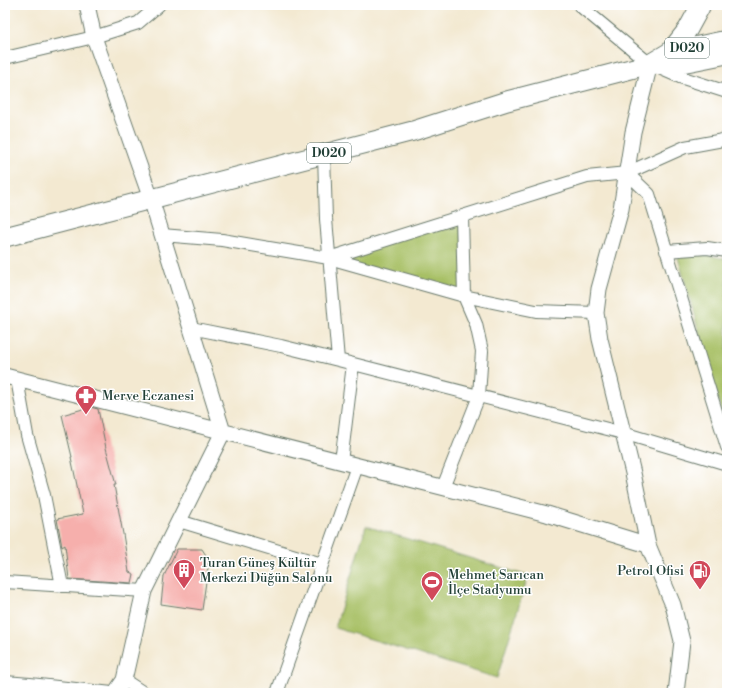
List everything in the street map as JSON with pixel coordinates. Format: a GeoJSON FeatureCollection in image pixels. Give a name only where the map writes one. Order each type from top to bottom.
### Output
{"type":"FeatureCollection","features":[{"type":"Feature","properties":{"kind":"main road"},"geometry":{"type":"LineString","coordinates":[[670,52],[688,29],[700,8],[700,5]]}},
{"type":"Feature","properties":{"kind":"main road","name":"D020"},"geometry":{"type":"LineString","coordinates":[[5,237],[412,131],[507,101],[650,64],[670,52],[727,40]]}},
{"type":"Feature","properties":{"kind":"main road","name":"D020"},"geometry":{"type":"LineString","coordinates":[[650,64],[672,65],[727,54]]}},
{"type":"Feature","properties":{"kind":"street"},"geometry":{"type":"LineString","coordinates":[[5,682],[113,693],[124,680],[144,591],[223,432],[151,199],[94,37],[87,5]]}},
{"type":"Feature","properties":{"kind":"street"},"geometry":{"type":"LineString","coordinates":[[5,58],[94,37],[138,23],[159,5]]}},
{"type":"Feature","properties":{"kind":"street"},"geometry":{"type":"LineString","coordinates":[[579,5],[650,64],[680,77],[727,92]]}},
{"type":"Feature","properties":{"kind":"street"},"geometry":{"type":"LineString","coordinates":[[650,64],[633,132],[621,208],[599,289],[596,313],[600,338],[648,545],[673,605],[682,641],[676,693]]}},
{"type":"Feature","properties":{"kind":"street"},"geometry":{"type":"LineString","coordinates":[[329,258],[587,177],[627,173],[685,147],[723,140],[727,141]]}},
{"type":"Feature","properties":{"kind":"street"},"geometry":{"type":"LineString","coordinates":[[324,154],[326,219],[338,360]]}},
{"type":"Feature","properties":{"kind":"street"},"geometry":{"type":"LineString","coordinates":[[627,173],[649,194],[727,447]]}},
{"type":"Feature","properties":{"kind":"street"},"geometry":{"type":"LineString","coordinates":[[443,488],[479,396],[482,351],[476,324],[464,296],[462,216]]}},
{"type":"Feature","properties":{"kind":"street"},"geometry":{"type":"LineString","coordinates":[[162,235],[222,240],[329,258],[464,296],[536,311],[596,313]]}},
{"type":"Feature","properties":{"kind":"street"},"geometry":{"type":"LineString","coordinates":[[666,251],[707,248],[727,250]]}},
{"type":"Feature","properties":{"kind":"street"},"geometry":{"type":"LineString","coordinates":[[191,328],[281,346],[338,360],[623,433],[727,464]]}},
{"type":"Feature","properties":{"kind":"street"},"geometry":{"type":"LineString","coordinates":[[341,462],[353,364]]}},
{"type":"Feature","properties":{"kind":"street"},"geometry":{"type":"LineString","coordinates":[[62,586],[44,495],[11,378],[548,514],[648,545]]}},
{"type":"Feature","properties":{"kind":"street"},"geometry":{"type":"LineString","coordinates":[[277,693],[357,466]]}},
{"type":"Feature","properties":{"kind":"street"},"geometry":{"type":"LineString","coordinates":[[179,521],[322,564]]}},
{"type":"Feature","properties":{"kind":"street"},"geometry":{"type":"LineString","coordinates":[[6,580],[62,586],[144,591]]}},
{"type":"Feature","properties":{"kind":"street"},"geometry":{"type":"LineString","coordinates":[[124,680],[144,693]]}},
{"type":"Feature","properties":{"kind":"green space"},"geometry":{"type":"Polygon","coordinates":[[[462,216],[464,296],[329,258],[462,216]]]}},
{"type":"Feature","properties":{"kind":"green space"},"geometry":{"type":"Polygon","coordinates":[[[695,253],[727,259],[727,432],[677,254],[695,253]]]}},
{"type":"Feature","properties":{"kind":"green space","name":"Mehmet Sarıcan İlçe Stadyumu"},"geometry":{"type":"Polygon","coordinates":[[[366,526],[528,576],[497,678],[335,628],[366,526]]]}},
{"type":"Feature","properties":{"kind":"building"},"geometry":{"type":"Polygon","coordinates":[[[90,407],[98,409],[106,448],[116,485],[114,485],[129,572],[134,574],[132,583],[69,579],[65,545],[62,547],[57,519],[83,514],[62,415],[90,407]]]}},
{"type":"Feature","properties":{"kind":"building","name":"Turan Güneş Kültür Merkezi Düğün Salonu"},"geometry":{"type":"Polygon","coordinates":[[[177,549],[202,549],[209,560],[202,610],[161,604],[164,576],[177,549]]]}},
{"type":"Feature","properties":{"kind":"place","name":"Merve Eczanesi"},"geometry":{"type":"Point","coordinates":[86,416]}},
{"type":"Feature","properties":{"kind":"place","name":"Turan Güneş Kültür Merkezi Düğün Salonu"},"geometry":{"type":"Point","coordinates":[184,590]}},
{"type":"Feature","properties":{"kind":"place","name":"Petrol Ofisi"},"geometry":{"type":"Point","coordinates":[700,590]}},
{"type":"Feature","properties":{"kind":"place","name":"Mehmet Sarıcan İlçe Stadyumu"},"geometry":{"type":"Point","coordinates":[432,602]}}]}
